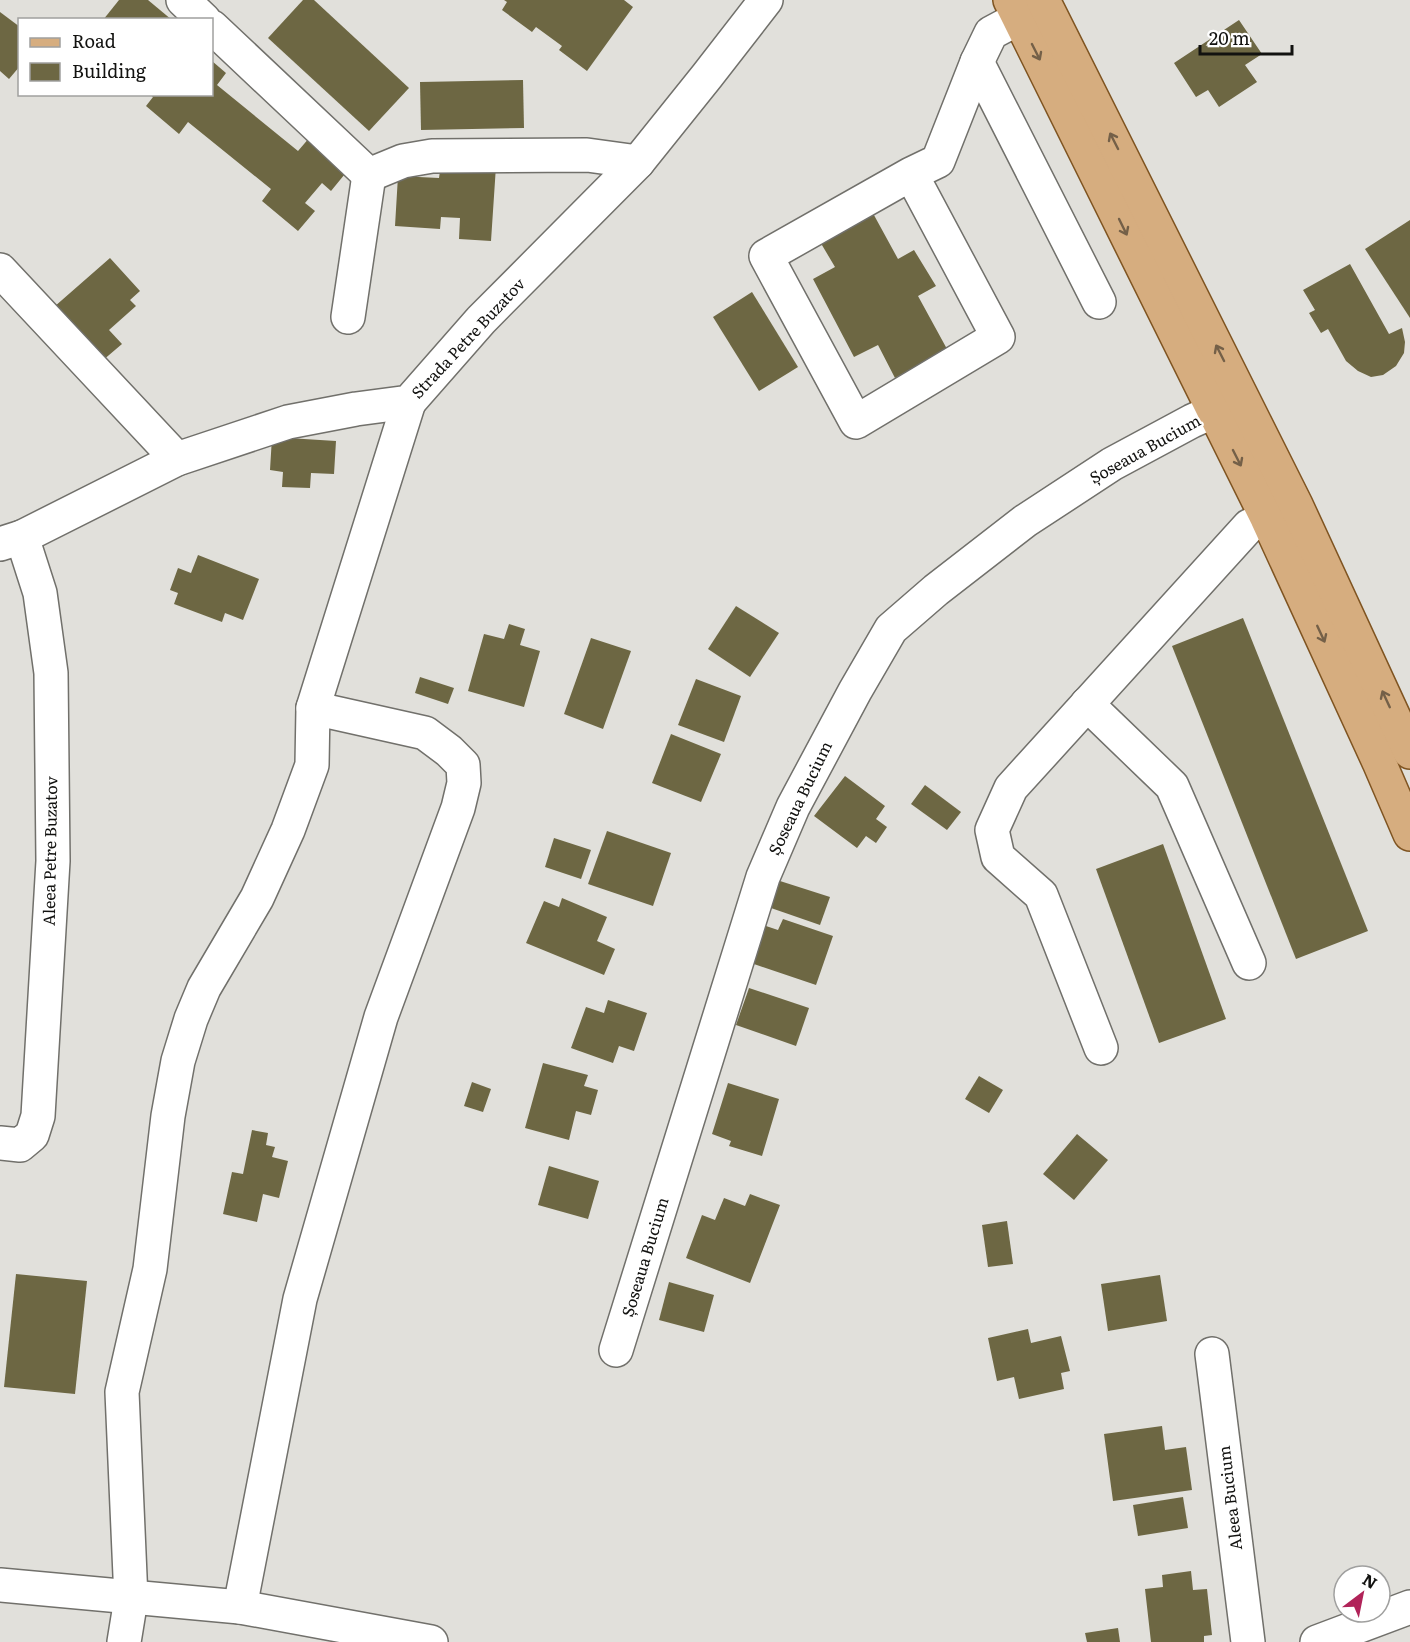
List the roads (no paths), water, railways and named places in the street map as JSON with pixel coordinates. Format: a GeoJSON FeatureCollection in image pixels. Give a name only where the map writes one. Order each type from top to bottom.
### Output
{"type":"FeatureCollection","features":[{"type":"Feature","properties":{"kind":"main road"},"geometry":{"type":"LineString","coordinates":[[1024,6],[1282,511],[1410,752]]}},
{"type":"Feature","properties":{"kind":"main road"},"geometry":{"type":"LineString","coordinates":[[1282,511],[1379,762],[1410,834]]}},
{"type":"Feature","properties":{"kind":"street"},"geometry":{"type":"LineString","coordinates":[[183,0],[202,18]]}},
{"type":"Feature","properties":{"kind":"street","name":"Strada Petre Buzatov"},"geometry":{"type":"LineString","coordinates":[[11,540],[177,459],[288,422],[409,402],[481,320],[638,162],[766,0]]}},
{"type":"Feature","properties":{"kind":"street"},"geometry":{"type":"LineString","coordinates":[[911,174],[998,337],[856,422],[766,256],[911,174],[938,161],[977,62],[991,33],[1024,6]]}},
{"type":"Feature","properties":{"kind":"street"},"geometry":{"type":"LineString","coordinates":[[213,28],[369,175]]}},
{"type":"Feature","properties":{"kind":"street"},"geometry":{"type":"LineString","coordinates":[[977,62],[1099,302]]}},
{"type":"Feature","properties":{"kind":"street"},"geometry":{"type":"LineString","coordinates":[[369,175],[403,161],[432,156],[587,155],[638,162]]}},
{"type":"Feature","properties":{"kind":"street"},"geometry":{"type":"LineString","coordinates":[[348,316],[369,175]]}},
{"type":"Feature","properties":{"kind":"street"},"geometry":{"type":"LineString","coordinates":[[0,270],[177,459]]}},
{"type":"Feature","properties":{"kind":"street"},"geometry":{"type":"LineString","coordinates":[[124,1642],[131,1599],[122,1392],[150,1269],[168,1116],[178,1061],[190,1019],[204,988],[256,898],[288,830],[312,765],[313,708],[409,402]]}},
{"type":"Feature","properties":{"kind":"street","name":"Șoseaua Bucium"},"geometry":{"type":"LineString","coordinates":[[616,1350],[763,877],[793,807],[891,629],[936,590],[1025,521],[1112,464],[1191,421],[1228,405]]}},
{"type":"Feature","properties":{"kind":"street"},"geometry":{"type":"LineString","coordinates":[[1101,1048],[1041,895],[998,857],[992,830],[1011,788],[1087,704],[1249,526],[1282,511]]}},
{"type":"Feature","properties":{"kind":"street","name":"Aleea Petre Buzatov"},"geometry":{"type":"LineString","coordinates":[[2,1144],[20,1145],[32,1135],[38,1116],[52,861],[51,673],[40,593],[11,540]]}},
{"type":"Feature","properties":{"kind":"street"},"geometry":{"type":"LineString","coordinates":[[1087,704],[1172,786],[1249,963]]}},
{"type":"Feature","properties":{"kind":"street"},"geometry":{"type":"LineString","coordinates":[[240,1607],[300,1299],[381,1017],[458,808],[464,783],[462,765],[449,751],[425,733],[313,708]]}},
{"type":"Feature","properties":{"kind":"street","name":"Aleea Bucium"},"geometry":{"type":"LineString","coordinates":[[1212,1354],[1248,1642]]}},
{"type":"Feature","properties":{"kind":"street"},"geometry":{"type":"LineString","coordinates":[[0,1586],[240,1607],[431,1642]]}},
{"type":"Feature","properties":{"kind":"street"},"geometry":{"type":"LineString","coordinates":[[1317,1642],[1410,1607]]}}]}
